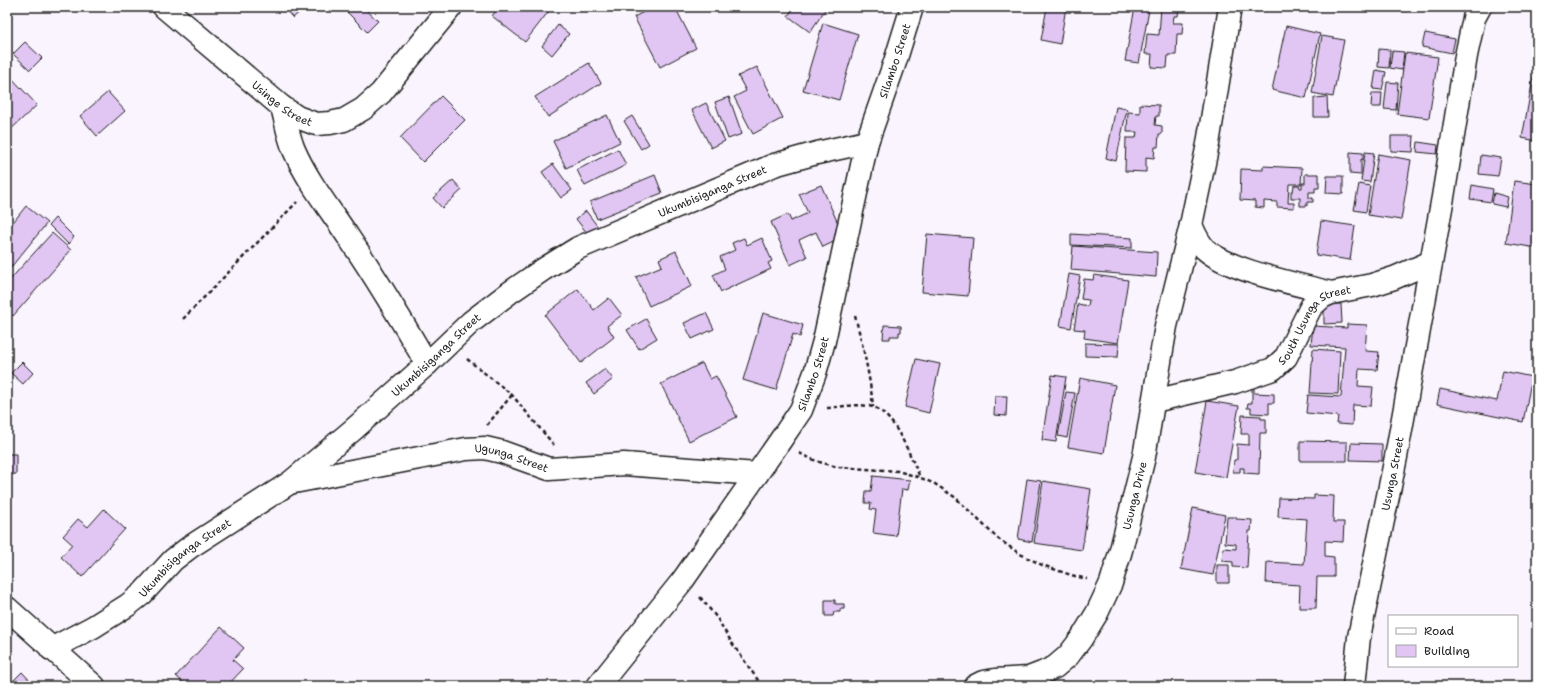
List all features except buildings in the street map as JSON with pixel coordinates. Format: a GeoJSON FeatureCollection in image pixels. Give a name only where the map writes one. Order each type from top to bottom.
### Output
{"type":"FeatureCollection","features":[{"type":"Feature","properties":{"kind":"street","name":"Usinge Street"},"geometry":{"type":"LineString","coordinates":[[164,7],[282,106],[297,116],[316,124],[344,120],[363,109],[381,93],[451,7]]}},
{"type":"Feature","properties":{"kind":"street","name":"Silambo Street"},"geometry":{"type":"LineString","coordinates":[[598,686],[683,580],[800,410],[815,373],[824,341],[867,142],[895,62],[912,7]]}},
{"type":"Feature","properties":{"kind":"street"},"geometry":{"type":"LineString","coordinates":[[1230,7],[1208,144],[1191,225],[1197,240],[1205,249],[1218,258],[1238,267],[1266,276],[1331,293]]}},
{"type":"Feature","properties":{"kind":"street","name":"Usunga Street"},"geometry":{"type":"LineString","coordinates":[[1354,686],[1359,637],[1396,457],[1443,197],[1466,56],[1474,18],[1480,7]]}},
{"type":"Feature","properties":{"kind":"street"},"geometry":{"type":"LineString","coordinates":[[282,106],[294,150],[312,185],[349,238],[400,317],[427,364]]}},
{"type":"Feature","properties":{"kind":"street","name":"Ukumbisiganga Street"},"geometry":{"type":"LineString","coordinates":[[52,649],[128,605],[142,594],[173,560],[190,546],[291,482],[354,429],[427,364],[471,322],[509,293],[578,248],[774,165],[817,153],[867,142]]}},
{"type":"Feature","properties":{"kind":"street","name":"Usunga Drive"},"geometry":{"type":"LineString","coordinates":[[975,686],[983,682],[995,680],[1029,678],[1055,666],[1068,656],[1097,613],[1111,583],[1121,550],[1144,457],[1166,326],[1191,225]]}},
{"type":"Feature","properties":{"kind":"street","name":"South Usunga Street"},"geometry":{"type":"LineString","coordinates":[[1154,402],[1235,382],[1273,369],[1286,357],[1311,307],[1322,298],[1331,293],[1372,285],[1394,278],[1431,262]]}},
{"type":"Feature","properties":{"kind":"street","name":"Ugunga Street"},"geometry":{"type":"LineString","coordinates":[[291,482],[466,449],[485,448],[502,452],[549,469],[624,464],[757,474]]}},
{"type":"Feature","properties":{"kind":"street"},"geometry":{"type":"LineString","coordinates":[[7,608],[94,686]]}},
{"type":"Feature","properties":{"kind":"path"},"geometry":{"type":"LineString","coordinates":[[182,320],[312,185]]}},
{"type":"Feature","properties":{"kind":"path"},"geometry":{"type":"LineString","coordinates":[[854,313],[864,349],[873,407]]}},
{"type":"Feature","properties":{"kind":"path"},"geometry":{"type":"LineString","coordinates":[[447,345],[472,362],[512,395],[547,435],[572,468]]}},
{"type":"Feature","properties":{"kind":"path"},"geometry":{"type":"LineString","coordinates":[[466,449],[512,395]]}},
{"type":"Feature","properties":{"kind":"path"},"geometry":{"type":"LineString","coordinates":[[800,410],[861,406],[873,407],[882,411],[890,420],[901,438],[921,478]]}},
{"type":"Feature","properties":{"kind":"path"},"geometry":{"type":"LineString","coordinates":[[780,441],[816,461],[837,467],[898,471],[935,484],[956,498],[997,538],[1020,554],[1042,565],[1071,575],[1111,583]]}},
{"type":"Feature","properties":{"kind":"path"},"geometry":{"type":"LineString","coordinates":[[683,580],[704,601],[717,618],[762,686]]}}]}
